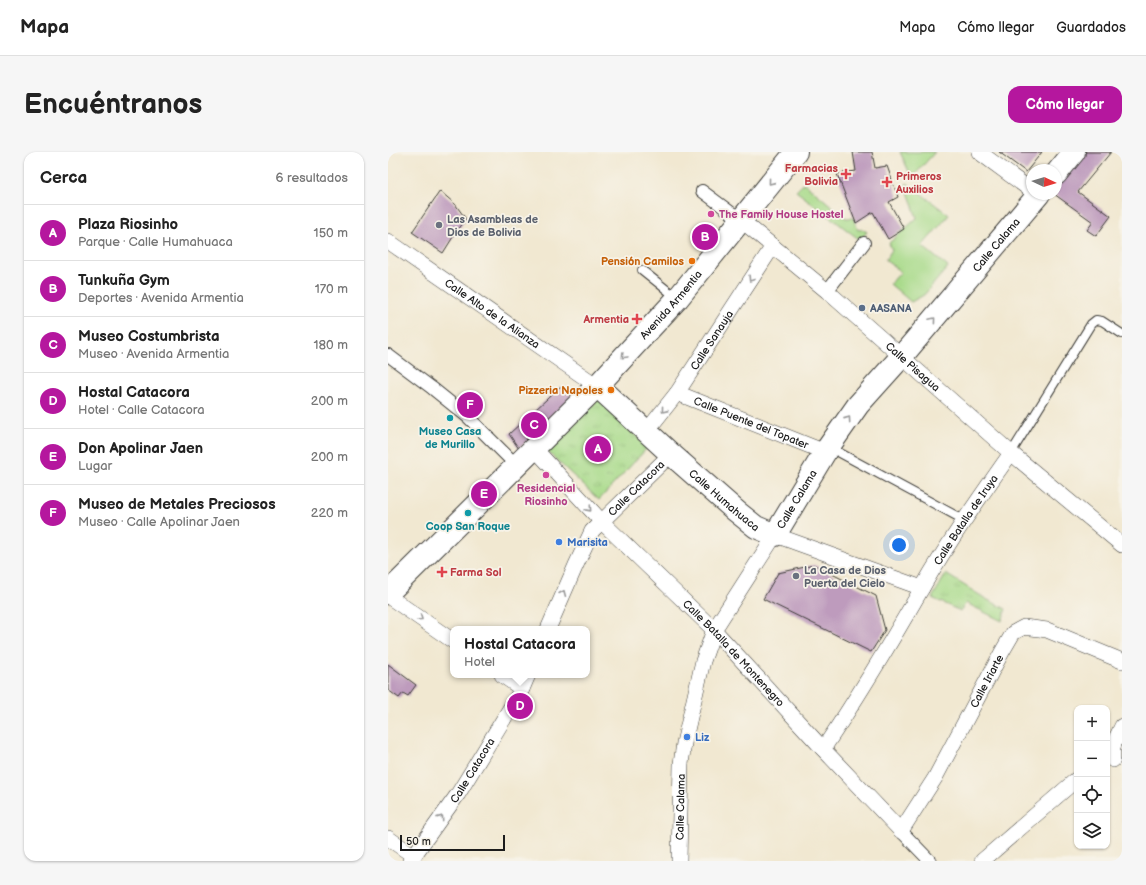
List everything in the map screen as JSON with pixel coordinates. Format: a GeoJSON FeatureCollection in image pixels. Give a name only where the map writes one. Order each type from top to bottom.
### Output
{"type":"FeatureCollection","features":[{"type":"Feature","properties":{"kind":"main road","name":"Avenida Armentia"},"geometry":{"type":"LineString","coordinates":[[388,595],[597,386],[678,298],[796,152]]}},
{"type":"Feature","properties":{"kind":"main road"},"geometry":{"type":"LineString","coordinates":[[1062,167],[1074,152]]}},
{"type":"Feature","properties":{"kind":"main road","name":"Calle Calama"},"geometry":{"type":"LineString","coordinates":[[775,535],[827,450],[858,405],[902,356],[1031,200]]}},
{"type":"Feature","properties":{"kind":"main road","name":"Calle Humahuaca"},"geometry":{"type":"LineString","coordinates":[[597,386],[646,432],[736,511],[756,527],[775,535]]}},
{"type":"Feature","properties":{"kind":"street"},"geometry":{"type":"LineString","coordinates":[[979,152],[1026,185]]}},
{"type":"Feature","properties":{"kind":"street","name":"Calle Pisagua"},"geometry":{"type":"LineString","coordinates":[[702,191],[741,220],[827,291],[1011,453],[1122,545]]}},
{"type":"Feature","properties":{"kind":"street","name":"Calle Alto de la Alianza"},"geometry":{"type":"LineString","coordinates":[[388,241],[597,386]]}},
{"type":"Feature","properties":{"kind":"street"},"geometry":{"type":"LineString","coordinates":[[827,291],[864,243]]}},
{"type":"Feature","properties":{"kind":"street","name":"Calle Sanauja"},"geometry":{"type":"LineString","coordinates":[[646,432],[677,393],[773,246]]}},
{"type":"Feature","properties":{"kind":"street"},"geometry":{"type":"LineString","coordinates":[[388,355],[468,417],[517,466]]}},
{"type":"Feature","properties":{"kind":"street","name":"Calle Puente del Topater"},"geometry":{"type":"LineString","coordinates":[[677,393],[827,450]]}},
{"type":"Feature","properties":{"kind":"street","name":"Calle Batalla de Montenegro"},"geometry":{"type":"LineString","coordinates":[[535,448],[602,522],[714,630],[823,749],[930,861]]}},
{"type":"Feature","properties":{"kind":"street","name":"Calle Batalla de Iruya"},"geometry":{"type":"LineString","coordinates":[[823,749],[843,719],[964,520],[1011,453]]}},
{"type":"Feature","properties":{"kind":"street","name":"Calle Catacora"},"geometry":{"type":"LineString","coordinates":[[549,626],[592,531],[671,454]]}},
{"type":"Feature","properties":{"kind":"street","name":"Calle Humahuaca"},"geometry":{"type":"LineString","coordinates":[[775,535],[922,588]]}},
{"type":"Feature","properties":{"kind":"street","name":"Calle Calama"},"geometry":{"type":"LineString","coordinates":[[679,861],[681,764],[684,742],[703,661],[714,630],[775,535]]}},
{"type":"Feature","properties":{"kind":"street"},"geometry":{"type":"LineString","coordinates":[[388,595],[450,639]]}},
{"type":"Feature","properties":{"kind":"street","name":"Calle Iriarte"},"geometry":{"type":"LineString","coordinates":[[901,831],[935,778],[1013,633],[1024,627],[1047,630],[1122,661]]}},
{"type":"Feature","properties":{"kind":"street"},"geometry":{"type":"LineString","coordinates":[[512,678],[525,682]]}},
{"type":"Feature","properties":{"kind":"street","name":"Calle Catacora"},"geometry":{"type":"LineString","coordinates":[[412,858],[458,794],[525,682]]}},
{"type":"Feature","properties":{"kind":"street"},"geometry":{"type":"LineString","coordinates":[[1114,761],[1112,751],[1113,744],[1122,726]]}},
{"type":"Feature","properties":{"kind":"street"},"geometry":{"type":"LineString","coordinates":[[982,861],[1074,782]]}},
{"type":"Feature","properties":{"kind":"street"},"geometry":{"type":"LineString","coordinates":[[388,838],[412,858]]}},
{"type":"Feature","properties":{"kind":"lane"},"geometry":{"type":"LineString","coordinates":[[642,270],[678,298]]}},
{"type":"Feature","properties":{"kind":"lane","name":"Calle Batalla de Iruya"},"geometry":{"type":"LineString","coordinates":[[1011,453],[1091,324],[1096,320],[1102,321],[1122,334]]}},
{"type":"Feature","properties":{"kind":"lane","name":"Calle Puente del Topater"},"geometry":{"type":"LineString","coordinates":[[827,450],[964,520]]}},
{"type":"Feature","properties":{"kind":"green space"},"geometry":{"type":"Polygon","coordinates":[[[900,152],[935,152],[912,178],[900,152]]]}},
{"type":"Feature","properties":{"kind":"green space"},"geometry":{"type":"Polygon","coordinates":[[[804,183],[846,218],[853,218],[858,230],[862,229],[867,232],[860,240],[796,191],[804,183]]]}},
{"type":"Feature","properties":{"kind":"green space"},"geometry":{"type":"Polygon","coordinates":[[[907,183],[949,215],[922,246],[948,267],[924,295],[911,302],[890,284],[901,272],[885,260],[892,250],[889,243],[917,218],[906,186],[907,183]]]}},
{"type":"Feature","properties":{"kind":"green space"},"geometry":{"type":"Polygon","coordinates":[[[598,399],[648,447],[599,500],[548,452],[598,399]]]}},
{"type":"Feature","properties":{"kind":"green space"},"geometry":{"type":"Polygon","coordinates":[[[946,574],[986,599],[1006,609],[1002,621],[966,603],[960,611],[932,598],[946,574]]]}},
{"type":"Feature","properties":{"kind":"building"},"geometry":{"type":"Polygon","coordinates":[[[853,152],[872,152],[875,168],[887,166],[898,197],[889,202],[904,229],[888,239],[873,212],[856,223],[837,174],[856,171],[853,152]]]}},
{"type":"Feature","properties":{"kind":"building"},"geometry":{"type":"Polygon","coordinates":[[[999,152],[1042,152],[1032,164],[1026,164],[1026,172],[999,152]]]}},
{"type":"Feature","properties":{"kind":"building"},"geometry":{"type":"Polygon","coordinates":[[[1083,152],[1111,152],[1078,192],[1111,216],[1096,236],[1087,230],[1093,222],[1062,200],[1062,178],[1083,152]]]}},
{"type":"Feature","properties":{"kind":"building","name":"Las Asambleas de Dios de Bolivia"},"geometry":{"type":"Polygon","coordinates":[[[440,191],[455,204],[466,219],[443,253],[412,232],[440,191]]]}},
{"type":"Feature","properties":{"kind":"building"},"geometry":{"type":"Polygon","coordinates":[[[560,387],[576,398],[519,449],[509,434],[560,387]]]}},
{"type":"Feature","properties":{"kind":"building"},"geometry":{"type":"Polygon","coordinates":[[[814,565],[876,596],[885,630],[871,652],[763,599],[778,573],[814,565]]]}},
{"type":"Feature","properties":{"kind":"building"},"geometry":{"type":"Polygon","coordinates":[[[388,664],[416,685],[408,696],[403,693],[399,698],[388,690],[388,664]]]}},
{"type":"Feature","properties":{"kind":"place","name":"Farmacias Bolivia"},"geometry":{"type":"Point","coordinates":[846,174]}},
{"type":"Feature","properties":{"kind":"place","name":"Primeros Auxilios"},"geometry":{"type":"Point","coordinates":[887,182]}},
{"type":"Feature","properties":{"kind":"place","name":"The Family House Hostel"},"geometry":{"type":"Point","coordinates":[711,214]}},
{"type":"Feature","properties":{"kind":"place","name":"Las Asambleas de Dios de Bolivia"},"geometry":{"type":"Point","coordinates":[439,225]}},
{"type":"Feature","properties":{"kind":"place","name":"Tunkuña Gym"},"geometry":{"type":"Point","coordinates":[705,237]}},
{"type":"Feature","properties":{"kind":"place","name":"Pensión Camilos"},"geometry":{"type":"Point","coordinates":[692,261]}},
{"type":"Feature","properties":{"kind":"place","name":"AASANA"},"geometry":{"type":"Point","coordinates":[862,308]}},
{"type":"Feature","properties":{"kind":"place","name":"Armentia"},"geometry":{"type":"Point","coordinates":[637,319]}},
{"type":"Feature","properties":{"kind":"place","name":"Pizzeria Napoles"},"geometry":{"type":"Point","coordinates":[611,390]}},
{"type":"Feature","properties":{"kind":"place","name":"Museo de Metales Preciosos"},"geometry":{"type":"Point","coordinates":[470,405]}},
{"type":"Feature","properties":{"kind":"place","name":"Museo Casa de Murillo"},"geometry":{"type":"Point","coordinates":[450,418]}},
{"type":"Feature","properties":{"kind":"place","name":"Museo Costumbrista"},"geometry":{"type":"Point","coordinates":[534,425]}},
{"type":"Feature","properties":{"kind":"place","name":"Plaza Riosinho"},"geometry":{"type":"Point","coordinates":[598,449]}},
{"type":"Feature","properties":{"kind":"place","name":"Residencial Riosinho"},"geometry":{"type":"Point","coordinates":[546,475]}},
{"type":"Feature","properties":{"kind":"place","name":"Don Apolinar Jaen"},"geometry":{"type":"Point","coordinates":[484,494]}},
{"type":"Feature","properties":{"kind":"place","name":"Coop San Roque"},"geometry":{"type":"Point","coordinates":[468,513]}},
{"type":"Feature","properties":{"kind":"place","name":"Marisita"},"geometry":{"type":"Point","coordinates":[559,542]}},
{"type":"Feature","properties":{"kind":"place","name":"Farma Sol"},"geometry":{"type":"Point","coordinates":[442,572]}},
{"type":"Feature","properties":{"kind":"place","name":"La Casa de Dios Puerta del Cielo"},"geometry":{"type":"Point","coordinates":[796,576]}},
{"type":"Feature","properties":{"kind":"place","name":"Hostal Catacora"},"geometry":{"type":"Point","coordinates":[520,706]}},
{"type":"Feature","properties":{"kind":"place","name":"Liz"},"geometry":{"type":"Point","coordinates":[687,737]}}]}
